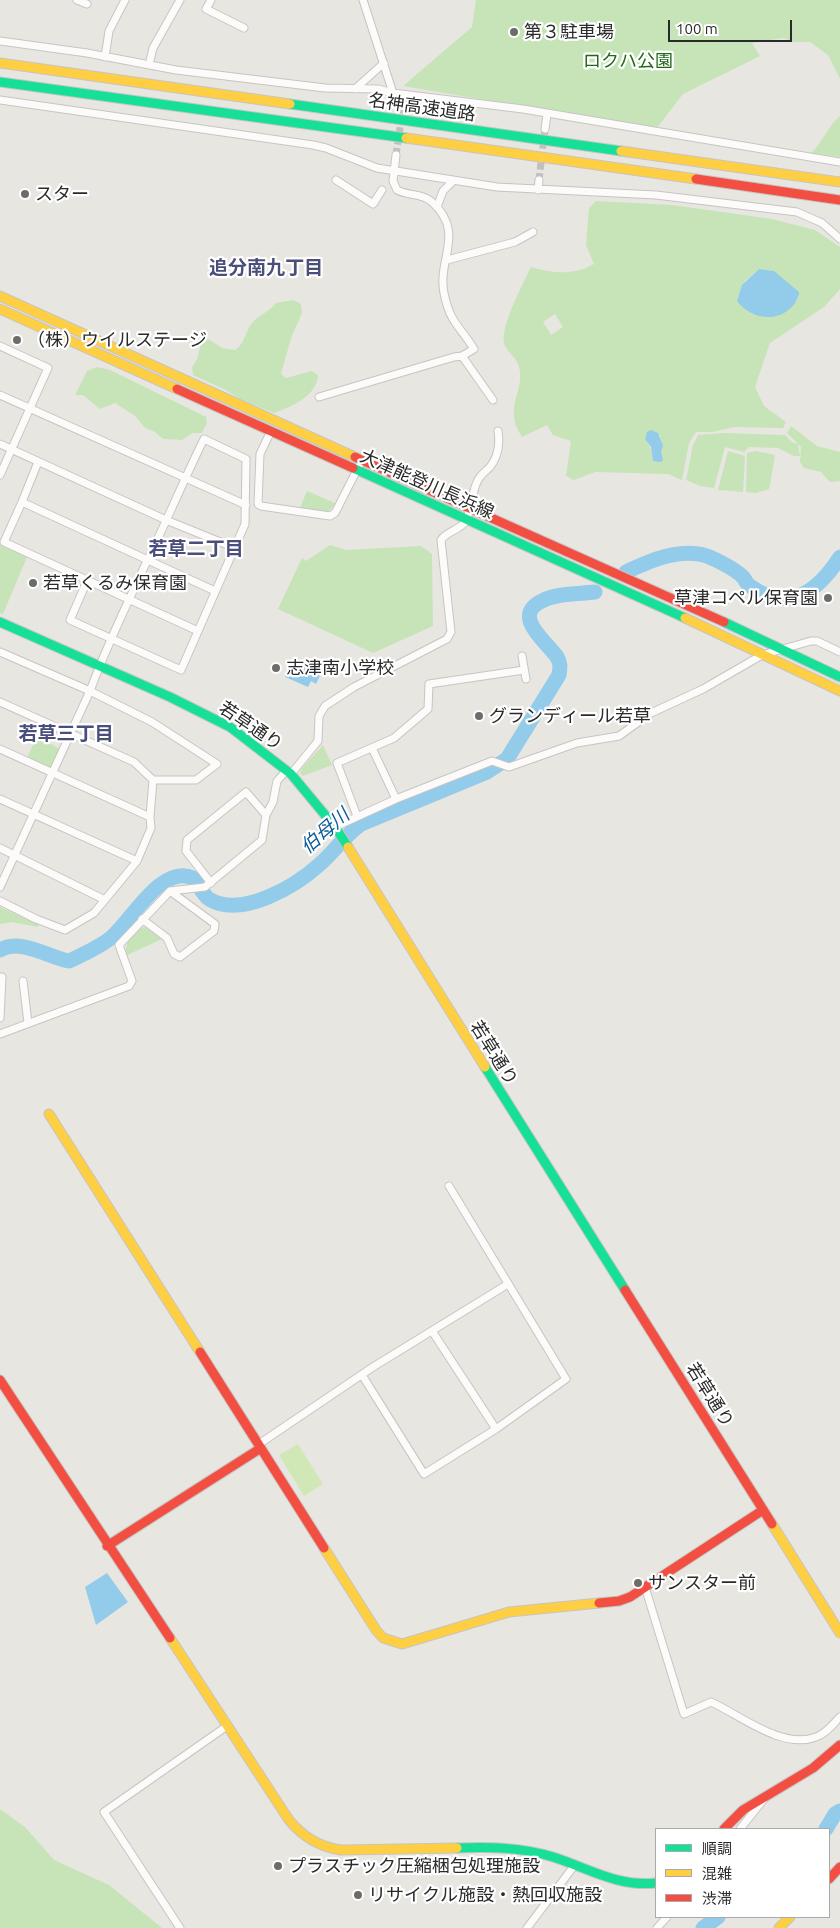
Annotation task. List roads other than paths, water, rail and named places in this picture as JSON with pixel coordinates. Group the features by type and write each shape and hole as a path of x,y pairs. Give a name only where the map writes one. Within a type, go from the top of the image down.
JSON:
{"main road":[{"name":"名神高速道路","path":"0,63 840,182"},
{"name":"名神高速道路","path":"0,82 246,115 840,200"},
{"name":"大津能登川長浜線","path":"0,296 361,461 787,650 840,677"},
{"name":"大津能登川長浜線","path":"0,309 638,596 840,691"},
{"name":"若草通り","path":"0,622 98,667 170,697 230,727 262,749 289,772 338,831 840,1633"},
{"path":"49,1114 376,1630 383,1638 394,1643 410,1643 510,1612 619,1601 630,1597 763,1510"},
{"path":"0,1380 107,1546 227,1726 297,1830 307,1838 328,1849 496,1848 538,1854 621,1883 634,1885 655,1883"},
{"path":"107,1546 260,1446"},
{"path":"725,1828 744,1810 769,1792 813,1768 840,1745"},
{"path":"830,1878 840,1867"},
{"path":"779,1928 789,1918"}],"street":[{"path":"78,0 87,4"},
{"path":"105,57 109,31 125,0"},
{"path":"149,65 153,48 180,0"},
{"path":"211,0 206,9 244,28"},
{"path":"363,0 393,92"},
{"path":"0,41 265,81 355,89 378,89 547,114 840,162"},
{"path":"355,89 384,62"},
{"path":"0,100 313,145 326,148 364,164 452,181 538,190 656,195 797,212 822,223 840,239"},
{"path":"546,129 547,114"},
{"path":"318,397 462,356 474,349 453,322 443,284 450,232 437,207 424,197 397,190 393,181 396,155"},
{"path":"336,180 373,204 382,190"},
{"path":"538,190 539,180"},
{"path":"437,207 443,191 452,181"},
{"path":"447,260 515,242 533,232"},
{"path":"0,346 48,368 0,475"},
{"path":"462,356 493,400"},
{"path":"0,395 184,479 246,505"},
{"path":"271,431 260,454 258,504 261,506 330,516 335,513 361,461"},
{"path":"0,1034 129,986 132,981 119,945 170,891 196,889 208,885 262,840 266,815 273,802 277,781 289,772 318,741 319,716 325,706 354,687 447,639 451,632 441,540 445,534 460,528 467,519 468,507 478,479 491,466 496,457 500,443 498,431"},
{"path":"0,887 90,691 98,667 112,639 128,599 204,439 246,460 245,524 181,670 112,639 70,620 87,582"},
{"path":"0,444 166,520 235,548"},
{"path":"38,462 4,542 198,632"},
{"path":"22,502 215,591"},
{"path":"338,831 358,816 396,798 492,761 509,767 577,743 619,736 651,713 703,689 762,655 787,650 810,641 817,641 840,652"},
{"path":"0,652 90,691 152,722 217,764 196,780 153,780 134,762 0,702"},
{"path":"522,656 526,679"},
{"path":"358,816 336,765 394,738 428,709 429,684 524,670"},
{"path":"372,748 396,798"},
{"path":"0,749 150,817"},
{"path":"0,901 36,919 65,930 94,913 137,861 151,828 153,780"},
{"path":"208,885 186,851 187,840 246,792 266,815"},
{"path":"0,799 137,861"},
{"path":"0,848 105,900"},
{"path":"142,919 167,938 174,954 180,957 214,931 215,924 170,891"},
{"path":"0,977 2,977 0,1018"},
{"path":"23,981 28,1023"},
{"path":"362,1375 424,1474 496,1429 566,1379 449,1186"},
{"path":"260,1446 362,1375 508,1284"},
{"path":"432,1331 496,1429"},
{"path":"644,1587 684,1714 711,1702 776,1736 808,1739 824,1734 840,1717"},
{"path":"180,1928 104,1812 227,1726"},
{"path":"741,1828 769,1792"},
{"path":"527,1928 574,1866"},
{"path":"657,1928 665,1918"}],"water":[{"path":"759,269 774,271 799,292 795,303 789,310 774,317 758,316 737,301 742,285"},
{"path":"651,430 658,433 663,446 661,452 663,460 661,462 653,461 651,447 645,439 647,432"},
{"path":"294,657 323,669 316,684 311,681 308,687 285,677"},
{"path":"107,1573 128,1602 96,1625 85,1587"}],"waterway":[{"name":"伯母川","path":"626,572 665,556 686,553 697,554 721,562 740,574 749,585 764,594 777,598 790,598 801,595 822,580 840,557"},
{"name":"伯母川","path":"0,950 8,947 26,947 69,961 103,944 121,928 159,885 181,876 193,878 209,899 222,904 252,903 283,890 310,873 361,824 487,772 507,759 559,675 560,666 558,659 530,622 530,614 533,607 554,596 595,592"},
{"path":"827,1828 835,1814 840,1811"},
{"path":"703,1928 717,1918"}],"tunnel":[{"path":"396,155 405,95"},
{"path":"539,180 545,129"}],"place":[{"name":"第３駐車場","path":"514,32"},
{"name":"スター","path":"25,194"},
{"name":"（株）ウイルステージ","path":"17,340"},
{"name":"若草くるみ保育園","path":"33,583"},
{"name":"草津コペル保育園","path":"828,598"},
{"name":"志津南小学校","path":"276,668"},
{"name":"グランディール若草","path":"479,716"},
{"name":"サンスター前","path":"638,1583"},
{"name":"プラスチック圧縮梱包処理施設","path":"278,1866"},
{"name":"リサイクル施設・熱回収施設","path":"358,1895"}],"district":[{"name":"追分南九丁目","path":"266,268"},
{"name":"若草二丁目","path":"196,549"},
{"name":"若草三丁目","path":"66,734"}],"park label":[{"name":"ロクハ公園","path":"628,61"}]}
